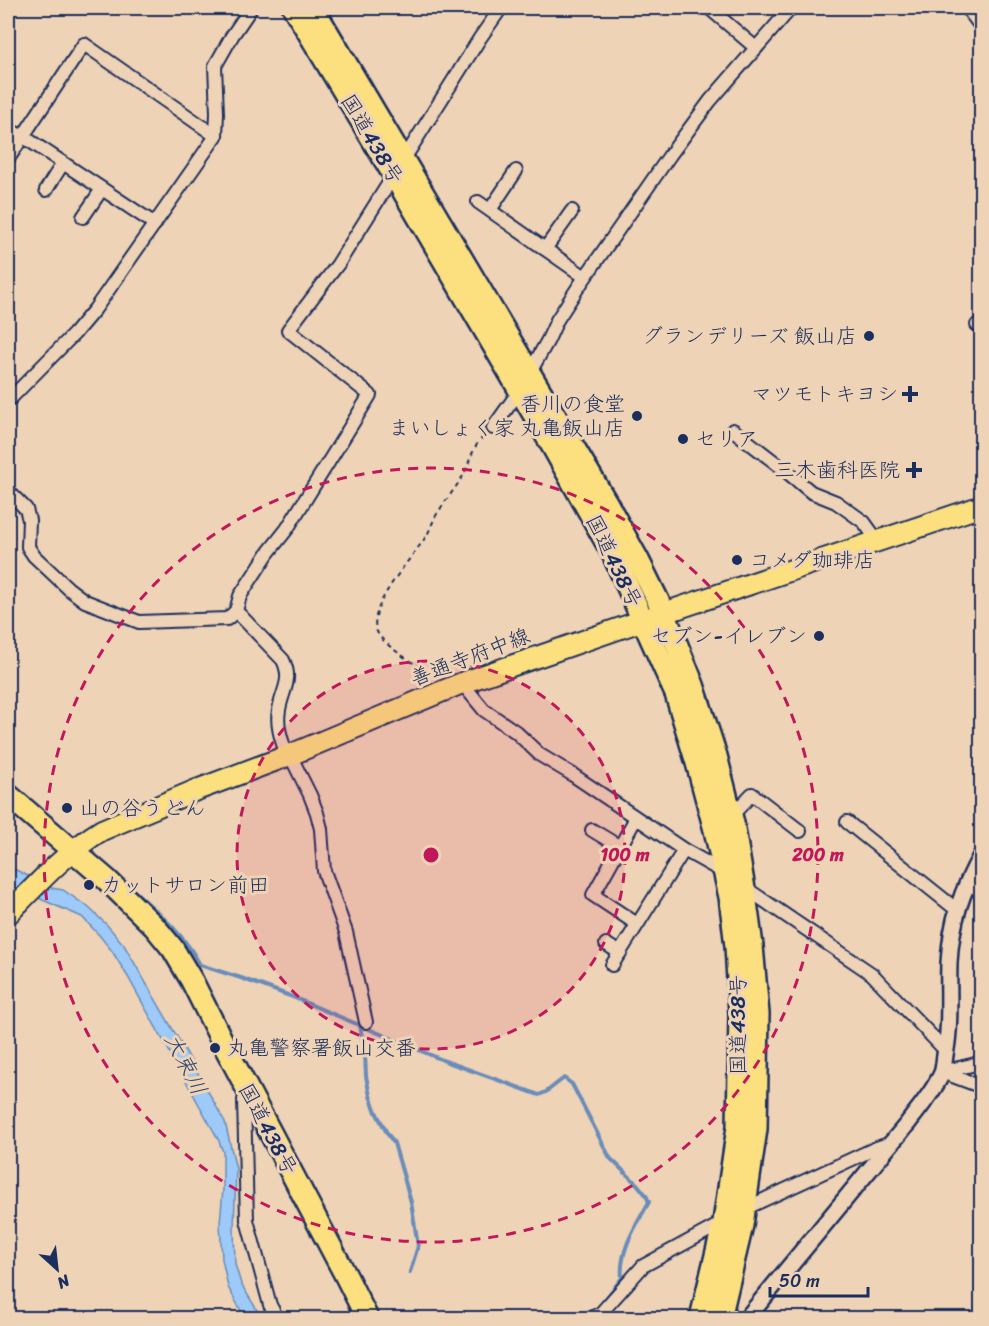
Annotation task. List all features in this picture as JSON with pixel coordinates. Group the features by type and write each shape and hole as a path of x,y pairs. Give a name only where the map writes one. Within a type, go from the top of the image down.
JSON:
{"highway":[{"name":"国道438号","path":"294,8 399,168"},
{"name":"国道438号","path":"314,8 399,168 524,382 613,554 676,694 698,763 730,897 736,946 740,1014 738,1127 707,1318"},
{"name":"国道438号","path":"524,382 606,502 664,613 693,684 716,756 731,816 744,886 758,1014 756,1129 742,1225 707,1318"},
{"name":"国道438号","path":"8,795 107,880 155,927 173,949 192,981 367,1318"}],"main road":[{"name":"善通寺府中線","path":"8,914 88,838 194,791 289,756 458,685 981,506"}],"street":[{"path":"8,401 74,334 95,309 216,136 215,66 251,8"},
{"path":"8,491 26,509 29,520 28,547 34,556 69,590 85,601 139,622 227,619 236,611 240,596 268,552 287,529 370,395 288,330 338,264 501,8"},
{"path":"709,8 756,48"},
{"path":"493,428 524,382 557,320 664,164 703,110 791,8"},
{"path":"968,8 981,28"},
{"path":"8,159 84,44 216,136"},
{"path":"8,129 155,224"},
{"path":"46,190 63,163"},
{"path":"490,210 516,171"},
{"path":"83,217 102,189"},
{"path":"478,202 585,277"},
{"path":"545,249 572,211"},
{"path":"733,430 811,492 836,502 864,522 877,540"},
{"path":"236,611 283,660 288,670 279,710 278,723 281,738 317,813 321,829 324,871 346,932 366,1022"},
{"path":"458,685 484,710 516,732 540,755 684,850 725,873 872,974 946,1051"},
{"path":"731,816 752,794 800,831"},
{"path":"636,818 593,895 637,924"},
{"path":"847,822 957,910"},
{"path":"592,830 620,847"},
{"path":"612,965 684,850"},
{"path":"747,1318 908,1123 929,1095 942,1072 949,1031 949,962 953,924 969,877 981,854"},
{"path":"969,877 981,895"},
{"path":"606,944 620,953"},
{"path":"942,1072 976,1064 981,1059"},
{"path":"942,1072 981,1086"},
{"path":"249,1091 244,1100 247,1221 270,1305 277,1318"},
{"path":"744,1209 891,1143"},
{"path":"589,1318 600,1314 644,1266 724,1222"}],"path":[{"path":"458,685 388,644 379,637 375,624 378,609 389,588 428,534 435,517 462,477 480,440 493,428"}],"water":[{"name":"大束川","path":"8,866 52,888 63,890 88,907 107,925 124,945 190,1059 225,1122 236,1169 235,1264 241,1284 262,1318 245,1318 228,1287 222,1259 220,1223 223,1152 218,1139 128,977 112,951 82,917 8,885"}],"waterway":[{"path":"118,876 174,928 200,965 290,996 445,1061 539,1095 564,1078 572,1084 610,1158 638,1185 649,1202 626,1248 622,1278 603,1302"},
{"path":"360,1026 370,1096 376,1112 394,1143 411,1202 418,1246 410,1272"}],"place":[{"name":"グランデリーズ 飯山店","path":"869,336"},
{"name":"マツモトキヨシ","path":"910,394"},
{"name":"香川の食堂 まいしょく家 丸亀飯山店","path":"637,416"},
{"name":"セリア","path":"683,439"},
{"name":"三木歯科医院","path":"914,470"},
{"name":"コメダ珈琲店","path":"737,560"},
{"name":"セブン-イレブン","path":"819,636"},
{"name":"山の谷うどん","path":"67,808"},
{"name":"カットサロン前田","path":"89,885"},
{"name":"丸亀警察署飯山交番","path":"215,1048"}]}
